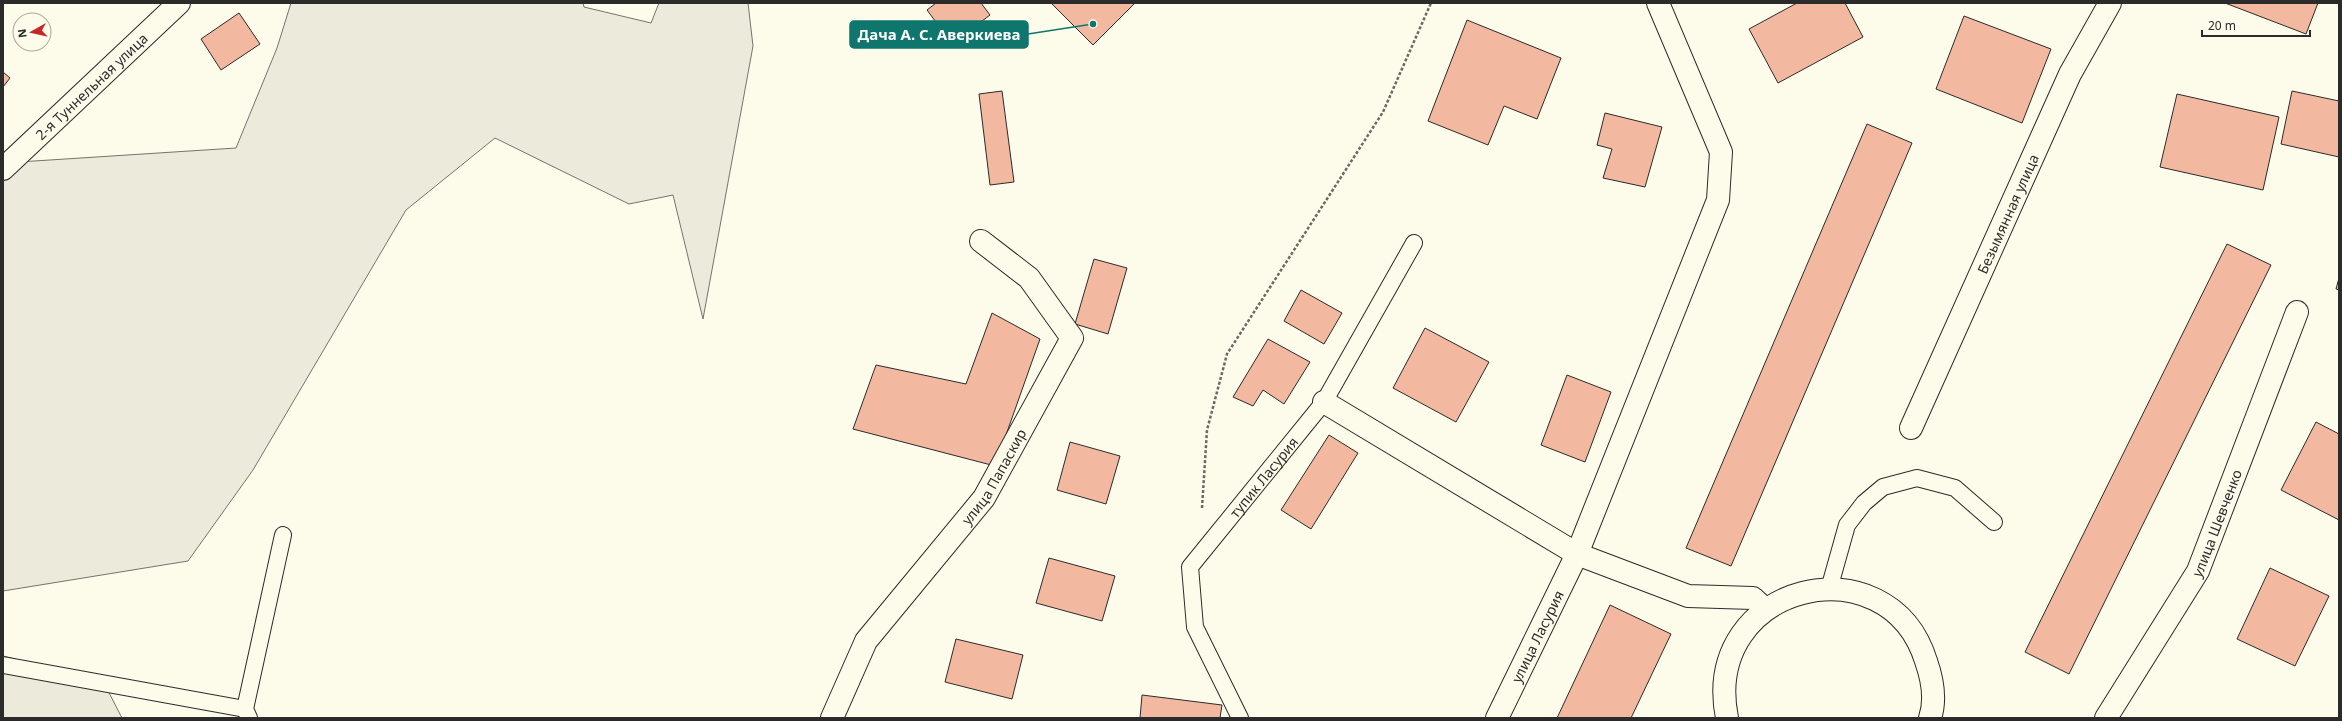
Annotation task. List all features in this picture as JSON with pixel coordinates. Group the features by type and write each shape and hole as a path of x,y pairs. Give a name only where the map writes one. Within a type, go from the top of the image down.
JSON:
{"street":[{"name":"2-я Туннельная улица","path":"3,169 179,3"},
{"name":"улица Ласурия","path":"1497,718 1577,554 1718,200 1721,152 1658,3"},
{"name":"Безымянная улица","path":"1911,428 2070,74 2110,3"},
{"name":"улица Папаскир","path":"832,718 866,641 984,498 1072,338 1029,278 981,241"},
{"name":"улица Шевченко","path":"2106,718 2198,571 2297,312"},
{"path":"1324,402 1577,554 1688,596 1753,598 1765,609"},
{"path":"1726,718 1722,697 1727,664 1742,633 1765,609 1798,593 1829,589 1869,596 1899,616 1921,645 1932,680 1932,717"}],"lane":[{"name":"тупик Ласурия","path":"1240,718 1195,627 1190,567 1324,402 1414,243"},
{"path":"1829,589 1847,524 1864,503 1883,487 1917,478 1955,488 1994,522"},
{"path":"3,665 247,714 283,535"}],"path":[{"path":"1201,516 1207,430 1227,354 1383,112 1431,3"}],"shaded area":[{"path":"291,3 583,3 584,7 651,23 659,3 748,3 753,46 703,319 673,195 629,204 495,138 406,210 253,470 188,561 3,591 3,163 236,148 277,48"},
{"path":"3,656 103,681 122,718 3,718"}],"building":[{"path":"936,3 981,3 990,15 952,44 927,10"},
{"path":"1051,3 1135,3 1093,45"},
{"path":"1797,3 1845,3 1863,37 1778,83 1749,29"},
{"path":"2225,3 2318,3 2306,34"},
{"path":"239,13 260,44 221,70 201,39"},
{"path":"1964,16 2051,49 2022,123 1936,89"},
{"path":"1467,20 1561,58 1537,119 1504,106 1488,145 1428,121"},
{"path":"3,72 10,78 3,87"},
{"path":"1002,91 1014,182 990,185 979,94"},
{"path":"2292,91 2339,101 2339,157 2281,144"},
{"path":"2177,94 2279,117 2263,190 2160,167"},
{"path":"1605,113 1662,127 1645,187 1603,178 1612,149 1597,145"},
{"path":"1867,124 1912,143 1731,566 1686,548"},
{"path":"2227,244 2271,265 2069,674 2025,652"},
{"path":"1094,259 1127,268 1108,334 1075,324"},
{"path":"2339,278 2339,290 2336,289"},
{"path":"1301,290 1342,313 1324,344 1284,321"},
{"path":"992,313 1040,339 995,466 853,429 876,365 966,384"},
{"path":"1425,328 1489,362 1456,422 1393,388"},
{"path":"1268,339 1310,362 1284,404 1263,390 1253,406 1233,397"},
{"path":"1567,375 1611,392 1585,462 1541,445"},
{"path":"2316,422 2339,434 2339,520 2281,490"},
{"path":"1329,435 1358,453 1311,529 1281,510"},
{"path":"1070,442 1120,456 1106,504 1057,490"},
{"path":"1049,558 1115,576 1102,621 1036,603"},
{"path":"2270,568 2329,596 2295,666 2237,639"},
{"path":"1610,605 1671,634 1631,718 1557,718"},
{"path":"956,639 1023,655 1012,699 945,682"},
{"path":"1142,695 1222,705 1220,718 1140,718"}],"place":[{"name":"Дача А. С. Аверкиева","path":"1093,24"}]}
